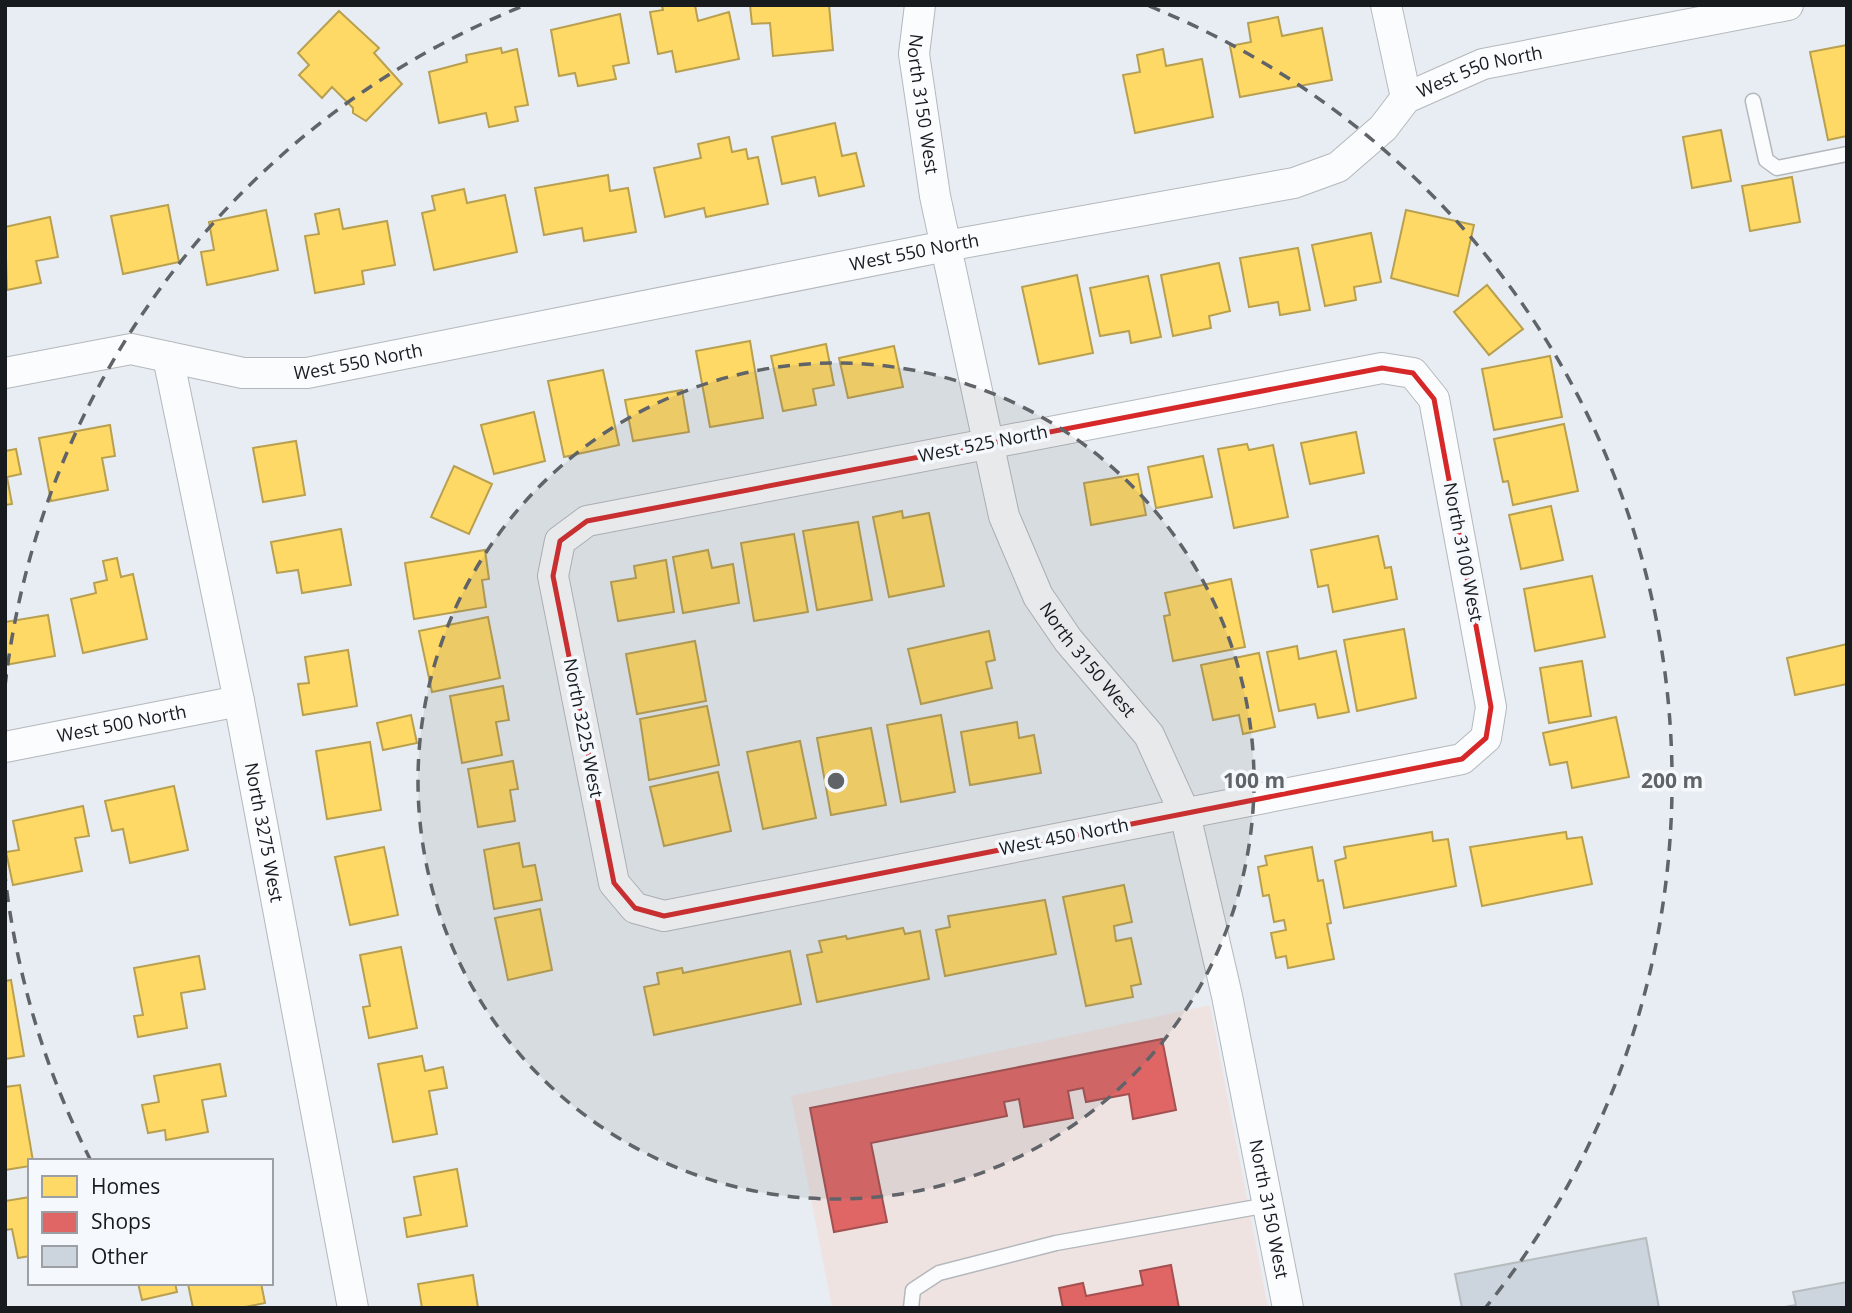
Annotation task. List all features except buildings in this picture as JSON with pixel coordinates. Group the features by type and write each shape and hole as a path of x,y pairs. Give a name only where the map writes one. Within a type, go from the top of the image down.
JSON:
{"street":[{"name":"North 3150 West","path":"920,5 914,54 935,196 1004,516 1038,596 1068,640 1149,734 1185,814 1227,996 1288,1308"},
{"path":"1386,5 1405,98"},
{"name":"West 550 North","path":"5,373 131,349 243,373 307,373 946,246 1294,183 1338,167 1383,128 1405,98 1483,64 1747,10 1788,5"},
{"name":"North 3275 West","path":"168,356 239,701 353,1308"},
{"name":"West 525 North","path":"560,541 587,520 1382,368 1413,373"},
{"name":"North 3100 West","path":"1413,373 1434,399 1491,707 1486,738"},
{"name":"North 3225 West","path":"560,541 552,576 614,883 635,908"},
{"name":"West 500 North","path":"5,747 239,701"},
{"name":"West 450 North","path":"635,908 664,916 1462,759 1486,738"}],"lane":[{"path":"1754,101 1766,159 1772,166 1785,167 1847,154"},
{"path":"911,1308 913,1290 939,1273 1056,1243 1268,1205"}],"highlighted area":[{"path":"1382,368 1413,373 1434,399 1491,707 1486,738 1462,759 664,916 635,908 614,883 553,576 560,541 587,521"}],"shaded area":[{"path":"1210,1005 1268,1308 832,1308 791,1096"}]}
